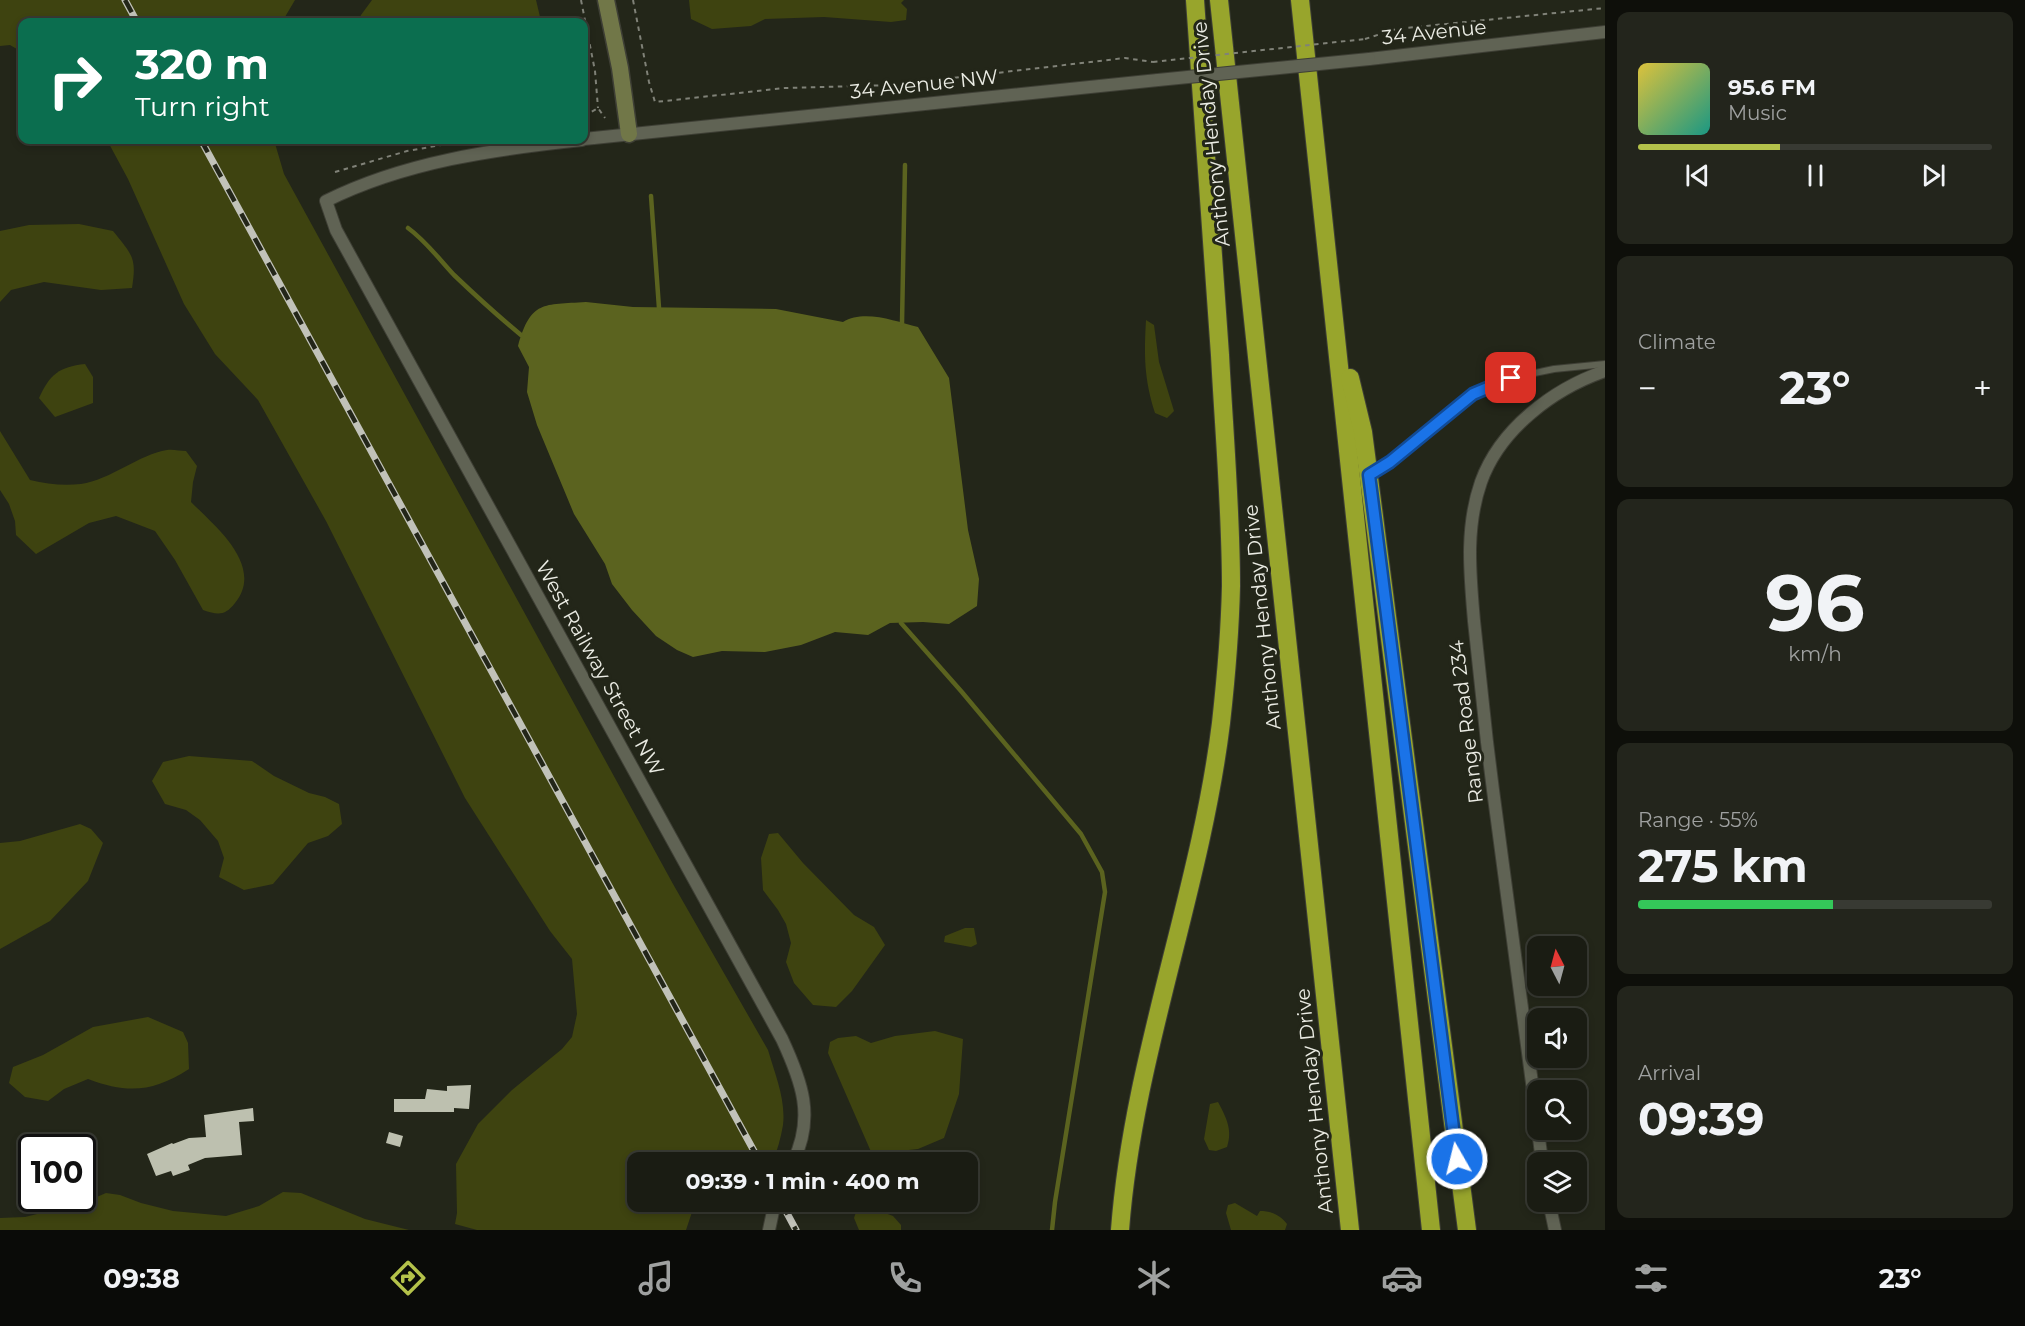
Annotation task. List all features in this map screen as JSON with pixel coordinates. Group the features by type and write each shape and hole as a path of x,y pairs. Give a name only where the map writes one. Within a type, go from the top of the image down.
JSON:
{"highway":[{"path":"1119,1230 1128,1152 1139,1094 1200,844 1221,724 1227,642 1230,586 1225,444 1195,0"},
{"name":"Anthony Henday Drive","path":"1219,0 1350,1230"},
{"path":"1300,0 1431,1230"},
{"path":"1333,306 1363,432 1467,1230"}],"street":[{"path":"606,0 619,60 629,134"},
{"name":"34 Avenue","path":"1268,68 1605,32"},
{"name":"34 Avenue NW","path":"588,138 1268,68"},
{"name":"34 Avenue NW","path":"326,201 354,187 394,173 438,162 551,144"},
{"name":"West Railway Street NW","path":"326,201 341,240 782,1040 800,1082 803,1095 803,1128 798,1152"},
{"name":"Range Road 234","path":"1531,1080 1477,658 1468,560 1470,528 1481,483 1497,448 1534,411 1567,387 1605,371"},
{"path":"769,1230 773,1212"},
{"path":"1551,1212 1554,1230"}],"lane":[{"path":"1369,475 1390,462 1473,394 1511,378 1554,369 1605,364"}],"path":[{"path":"581,0 585,18"},
{"path":"633,0 655,102 785,88 893,85 1125,58 1153,62 1365,39 1396,28 1605,8"},
{"path":"588,36 595,71 598,108 605,118"},
{"path":"588,114 598,108"},
{"path":"335,172 407,151 447,144"}],"shaded area":[{"path":"0,0 295,0 284,18 18,18 18,50 10,45 0,46"},
{"path":"372,0 536,0 540,18 360,18"},
{"path":"689,0 904,0 901,3 907,9 906,20 891,22 824,17 765,19 751,26 712,29 691,19"},
{"path":"109,144 275,144 284,174 673,884 768,1050 779,1087 784,1116 776,1152 627,1152 627,1212 692,1212 686,1230 477,1230 455,1224 457,1213 456,1164 478,1124 512,1090 562,1049 572,1037 577,1014 572,959 550,931 465,798 326,521 258,400 215,354 184,304 128,179"},
{"path":"79,224 113,231 132,257 134,269 132,288 101,290 44,282 11,290 0,302 0,231 29,225"},
{"path":"586,302 633,307 776,309 843,322 860,316 870,316 918,327 949,378 968,530 979,579 977,606 949,624 890,623 868,635 835,632 801,645 765,652 722,651 693,657 677,650 656,636 612,584 605,564 574,514 537,425 527,392 529,367 518,346 528,320 541,308 549,305"},
{"path":"1146,320 1154,325 1159,362 1174,411 1167,418 1155,413 1149,389 1145,356"},
{"path":"85,364 93,377 93,403 55,417 39,398 43,390 56,373 68,367"},
{"path":"0,431 30,480 43,483 74,485 92,482 157,452 186,451 197,466 191,502 223,535 241,561 244,575 243,589 235,603 221,613 203,610 175,560 155,531 116,516 89,523 36,554 16,535 15,521 9,504 0,490"},
{"path":"189,756 252,761 274,776 339,804 342,824 328,836 308,843 273,884 244,890 219,877 224,858 218,841 200,820 186,810 165,804 152,781 163,762"},
{"path":"80,824 91,829 103,843 88,881 50,921 0,949 0,843 20,841"},
{"path":"778,833 803,863 854,915 874,927 885,945 852,991 836,1007 813,1005 794,983 786,962 791,943 786,924 763,890 761,858 769,834"},
{"path":"965,928 974,928 977,944 971,947 944,942 945,936"},
{"path":"148,1017 183,1032 188,1043 189,1069 164,1082 140,1088 116,1087 88,1079 64,1089 48,1101 25,1097 9,1083 13,1067 43,1055 93,1027"},
{"path":"935,1031 963,1039 959,1094 944,1138 918,1149 871,1152 828,1053 830,1042 838,1038 856,1036 871,1043 895,1036"},
{"path":"1218,1102 1226,1118 1229,1141 1227,1147 1216,1151 1209,1150 1204,1139 1210,1104"},
{"path":"283,1192 301,1193 365,1219 409,1230 0,1230 0,1218 25,1217 45,1212 96,1212 96,1197 106,1193 173,1211 226,1216 259,1206"},
{"path":"1235,1203 1257,1216 1260,1211 1275,1214 1287,1224 1285,1230 1231,1230 1226,1213 1228,1205"},
{"path":"856,1212 883,1212 893,1216 901,1225 901,1230 859,1230 854,1218"}],"building":[{"path":"471,1085 469,1109 454,1108 454,1112 394,1112 394,1099 425,1099 427,1089 447,1091 447,1086"},
{"path":"253,1108 254,1121 239,1122 242,1155 205,1158 188,1165 190,1170 173,1176 171,1171 156,1176 147,1154 189,1138 206,1137 204,1115"},
{"path":"389,1132 403,1136 400,1147 386,1143"}],"waterway":[{"path":"902,323 905,165"},
{"path":"651,196 659,308"},
{"path":"408,228 427,244 462,283 521,335"},
{"path":"901,623 1081,834 1102,872 1105,892 1052,1230"}],"railway":[{"path":"125,0 135,18"},
{"path":"203,144 755,1152"},
{"path":"786,1212 796,1230"}],"route":[{"path":"1457,1159 1369,475 1390,462 1473,394 1511,378"}]}
